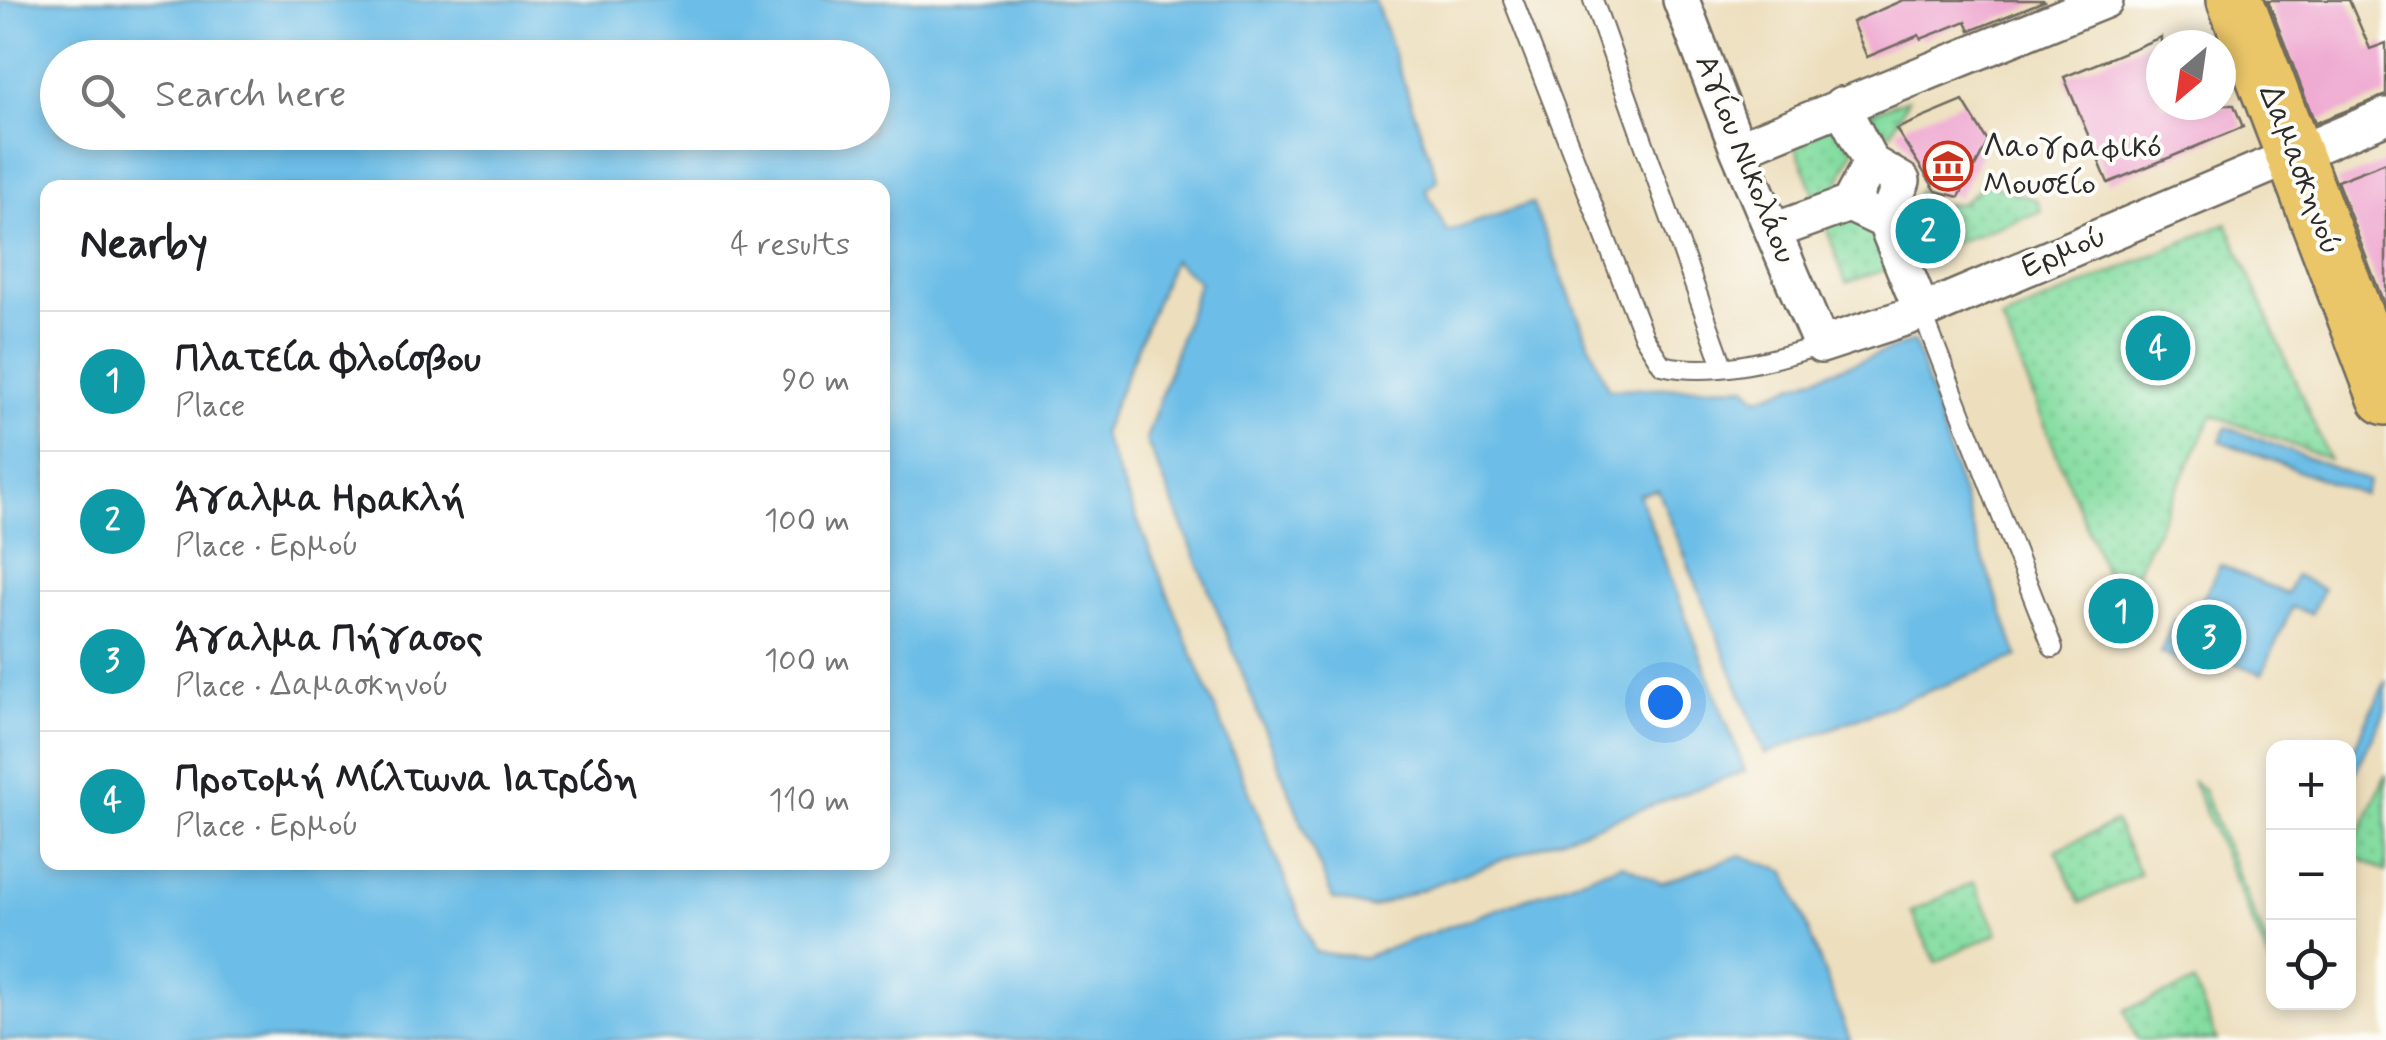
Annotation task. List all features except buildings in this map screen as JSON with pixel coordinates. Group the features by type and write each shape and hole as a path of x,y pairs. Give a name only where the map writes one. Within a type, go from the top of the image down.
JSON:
{"main road":[{"name":"Δαμασκηνού","path":"2235,0 2386,396"}],"street":[{"name":"Αγίου Νικολάου","path":"1681,0 1738,149 1815,331"},
{"path":"1738,149 2105,0"},
{"path":"1841,105 1871,163 1902,181 1885,221"},
{"name":"Ερμού","path":"1815,331 1922,312 2386,116"},
{"path":"1774,231 1849,204 1871,163"},
{"path":"1849,204 1885,221 1922,312"}],"lane":[{"path":"1513,0 1652,353 1662,365 1678,369 1723,366 1786,356 1815,331"},
{"path":"1593,0 1723,366"},
{"path":"1922,312 2053,648"}],"green space":[{"path":"1908,99 1891,133 1858,117"},
{"path":"1839,122 1853,150 1834,194 1817,201 1793,140"},
{"path":"1986,182 2037,200 2041,211 1911,259 1900,225 1920,189 1939,205 1962,203"},
{"path":"1841,213 1881,233 1894,267 1846,283 1824,221"},
{"path":"2227,223 2329,459 2213,415 2119,607 2002,320"},
{"path":"2386,774 2386,872 2356,857 2356,841"},
{"path":"2192,780 2203,790 2266,942 2266,954"},
{"path":"2115,822 2140,874 2080,903 2056,850"},
{"path":"1974,882 1998,933 1936,962 1911,912"},
{"path":"2194,983 2217,1040 2137,1040 2125,1010"}],"water":[{"path":"0,0 1375,0 1438,180 1426,189 1447,232 1532,203 1608,389 1746,386 1758,398 1914,341 2018,657 1765,754 1658,490 1639,494 1745,771 1371,908 1333,899 1146,440 1199,282 1173,260 1102,434 1315,952 1362,958 1622,864 1661,883 1741,855 1786,872 1850,1040 0,1040"},
{"path":"2226,427 2369,481 2364,495 2220,441"},
{"path":"2220,565 2286,594 2295,575 2323,589 2311,614 2292,607 2262,674 2200,649 2191,666 2160,653 2174,620 2189,626"},
{"path":"2386,680 2386,710 2356,771 2356,744"}],"place":[{"name":"Λαογραφικό Μουσείο","path":"1948,166"},
{"name":"Άγαλμα Ηρακλή","path":"1928,231"},
{"name":"Προτομή Μίλτωνα Ιατρίδη","path":"2158,348"},
{"name":"Πλατεία Φλοίσβου","path":"2121,611"},
{"name":"Άγαλμα Πήγασος","path":"2209,637"}]}
